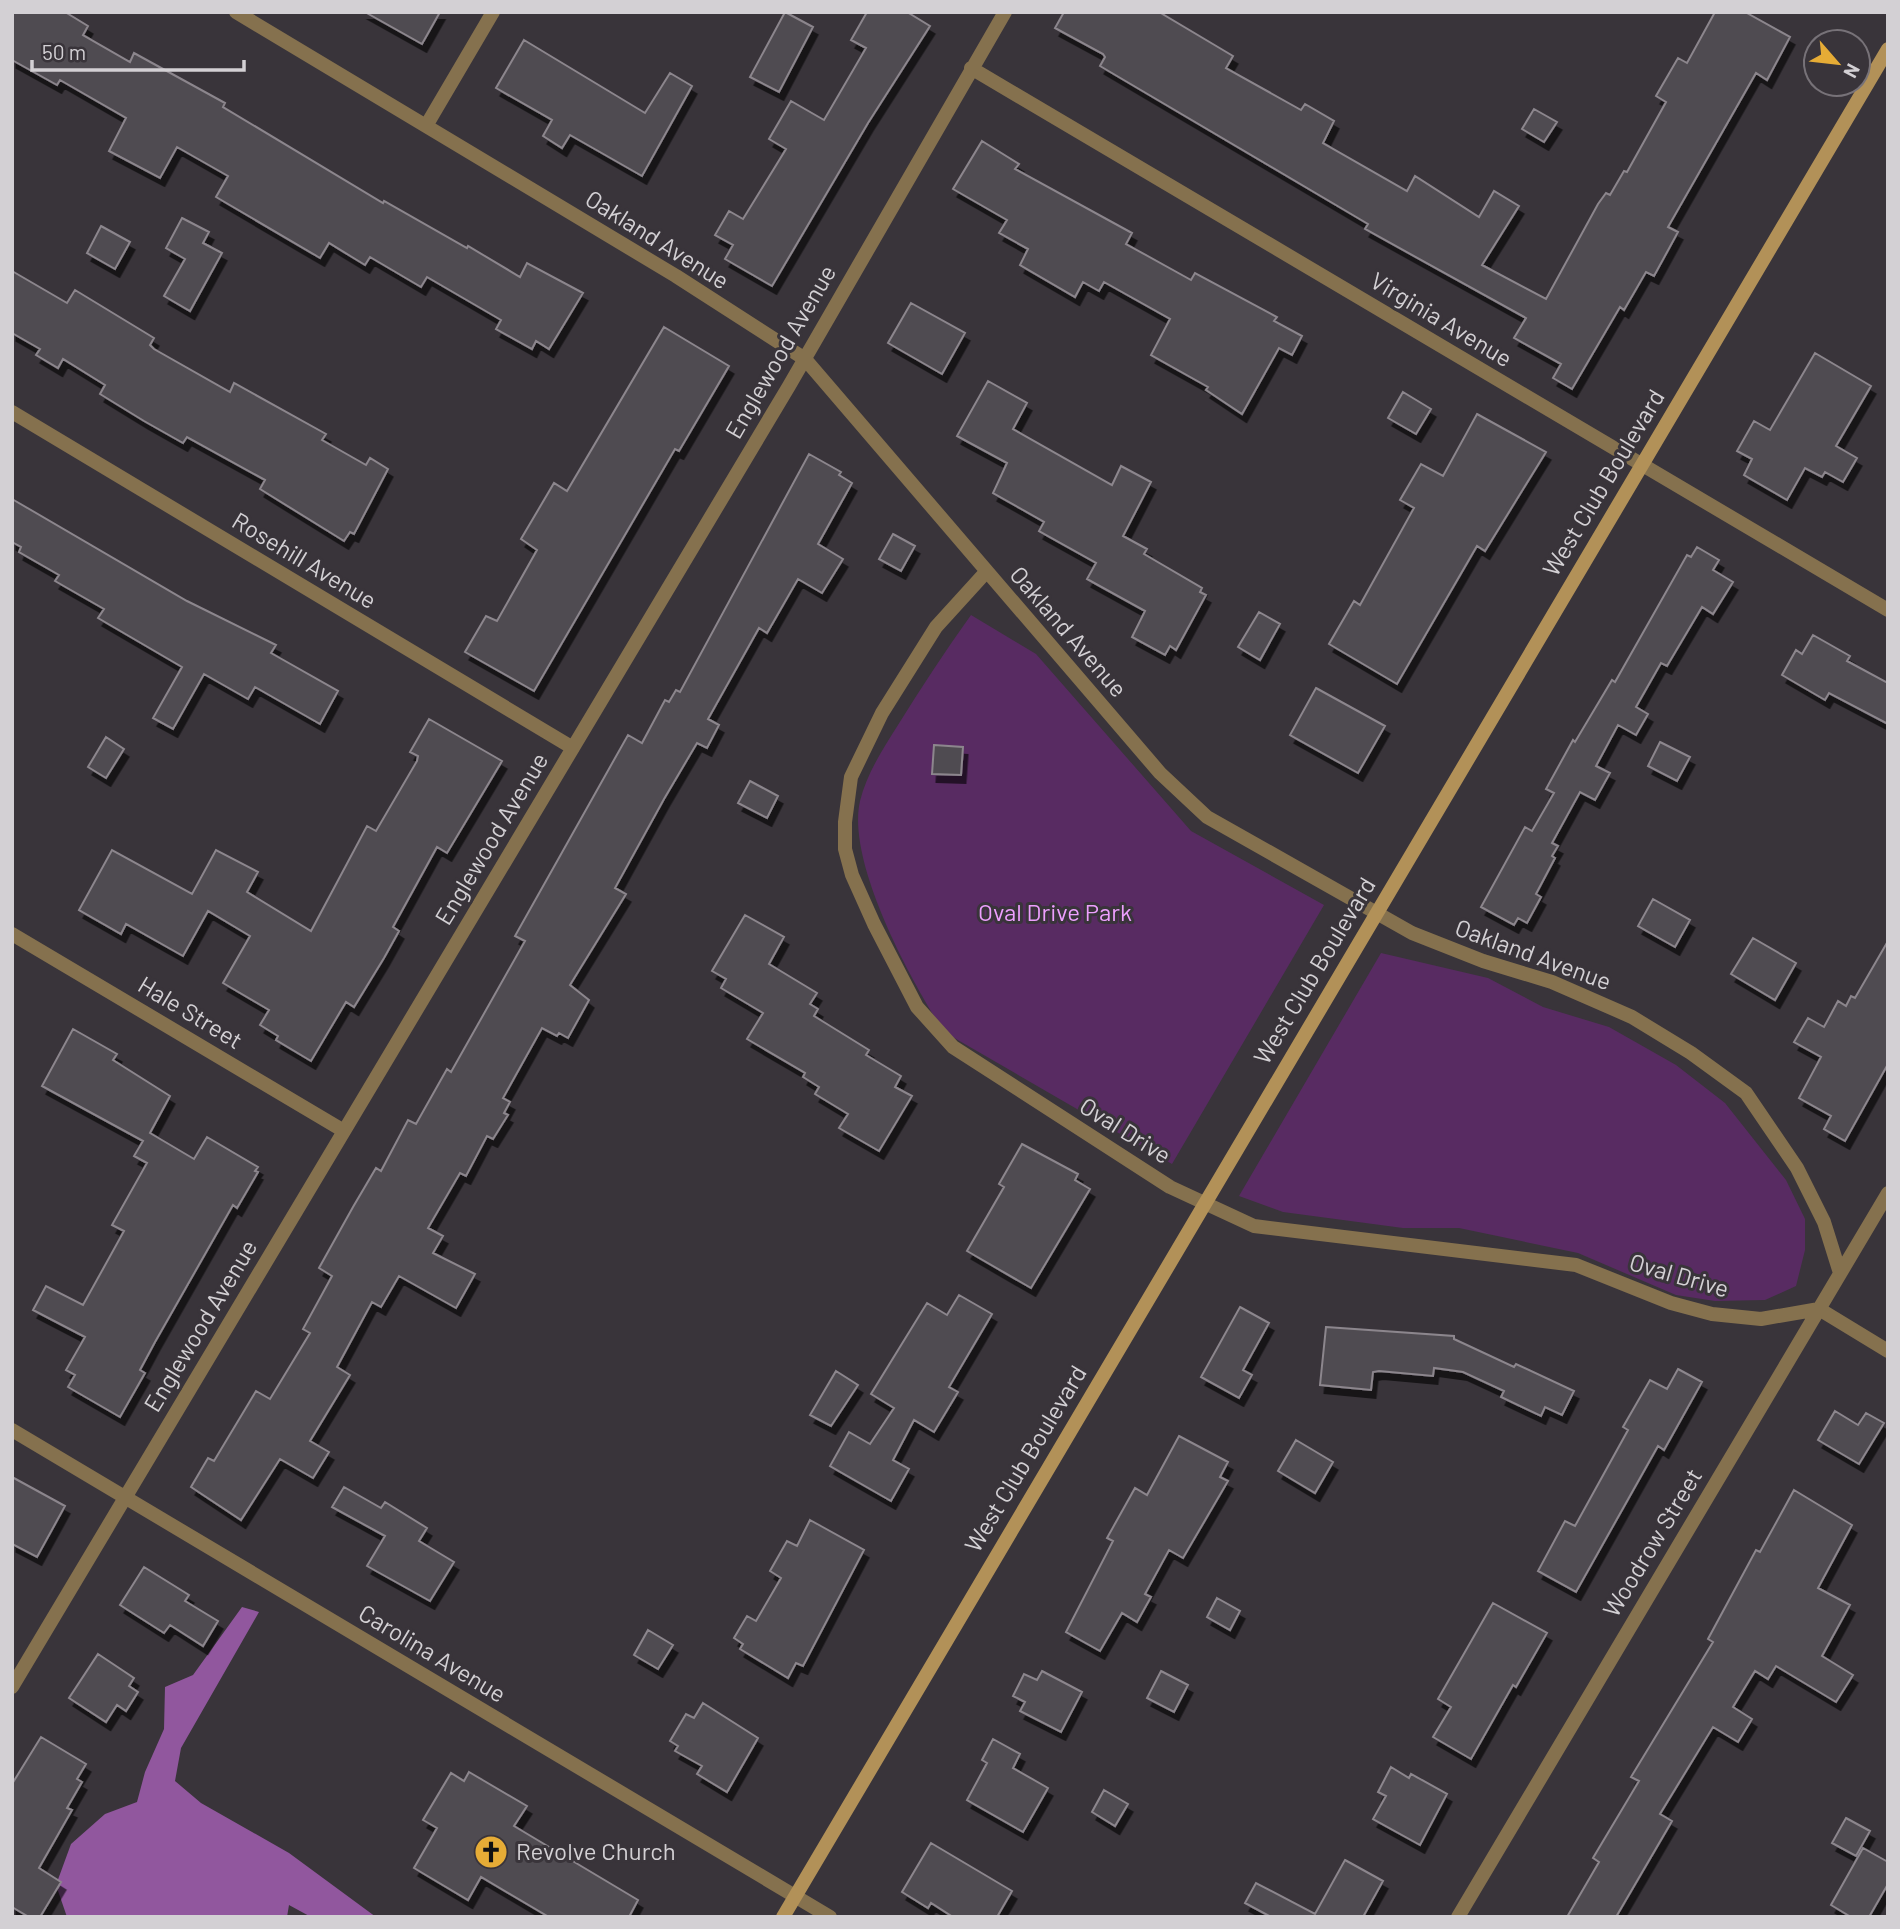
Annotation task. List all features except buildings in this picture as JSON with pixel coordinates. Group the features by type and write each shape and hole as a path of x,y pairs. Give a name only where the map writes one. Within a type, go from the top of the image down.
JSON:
{"street":[{"name":"Oakland Avenue","path":"236,12 676,276 805,359 1160,773 1207,817 1423,939 1552,982 1632,1017 1691,1053 1746,1093 1797,1168 1824,1222 1840,1273"},
{"path":"426,126 494,12"},
{"name":"Englewood Avenue","path":"12,1687 805,359 1005,12"},
{"name":"West Club Boulevard","path":"783,1917 1888,49"},
{"name":"Virginia Avenue","path":"971,68 1888,610"},
{"name":"Rosehill Avenue","path":"12,412 573,748"},
{"name":"Oval Drive","path":"986,572 936,627 882,713 851,777 845,822 845,849 852,875 917,1007 953,1047 1159,1180 1254,1226 1576,1265 1671,1303 1712,1314 1761,1319 1819,1309"},
{"name":"Hale Street","path":"12,934 344,1131"},
{"name":"Woodrow Street","path":"1458,1917 1888,1193"},
{"path":"1819,1309 1888,1351"},
{"name":"Carolina Avenue","path":"12,1430 830,1917"}],"green space":[{"name":"Oval Drive Park","path":"971,615 1036,654 1191,831 1324,905 1172,1164 944,1032 915,983 884,920 863,856 858,826 860,801 871,771 887,743"},
{"path":"1381,953 1488,978 1543,1007 1609,1027 1676,1065 1725,1103 1786,1180 1805,1219 1805,1250 1796,1286 1765,1300 1715,1301 1676,1295 1578,1253 1459,1228 1403,1228 1283,1212 1239,1196"}],"shaded area":[{"path":"242,1607 259,1612 181,1748 175,1781 201,1803 289,1853 376,1917 311,1917 289,1905 287,1917 67,1917 56,1885 71,1844 105,1814 137,1802 145,1772 164,1729 165,1687 193,1675"}],"place":[{"name":"Revolve Church","path":"491,1852"}]}
